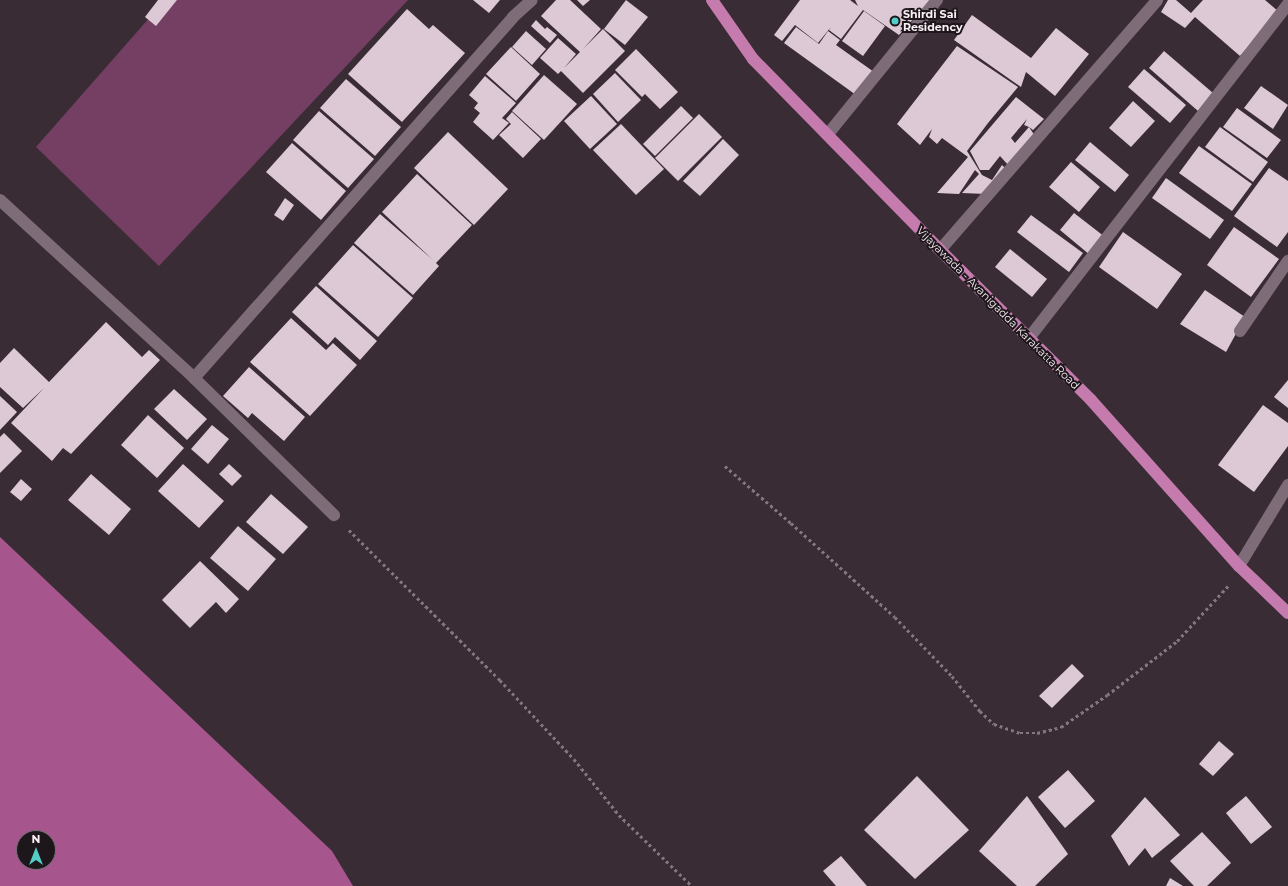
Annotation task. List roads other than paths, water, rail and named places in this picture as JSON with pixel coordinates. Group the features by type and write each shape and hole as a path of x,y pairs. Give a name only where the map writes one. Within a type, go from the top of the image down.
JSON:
{"main road":[{"name":"Vijayawada - Avanigadda Karakatta Road","path":"712,0 753,59 940,250 1091,400 1241,568 1288,613"}],"street":[{"path":"194,378 508,23 532,0"},
{"path":"828,134 937,0"},
{"path":"940,250 1157,0"},
{"path":"1029,338 1288,4"},
{"path":"0,200 194,378 334,515"},
{"path":"1240,331 1288,261"},
{"path":"1241,568 1288,485"}],"place":[{"name":"Shirdi Sai Residency","path":"895,21"}]}
